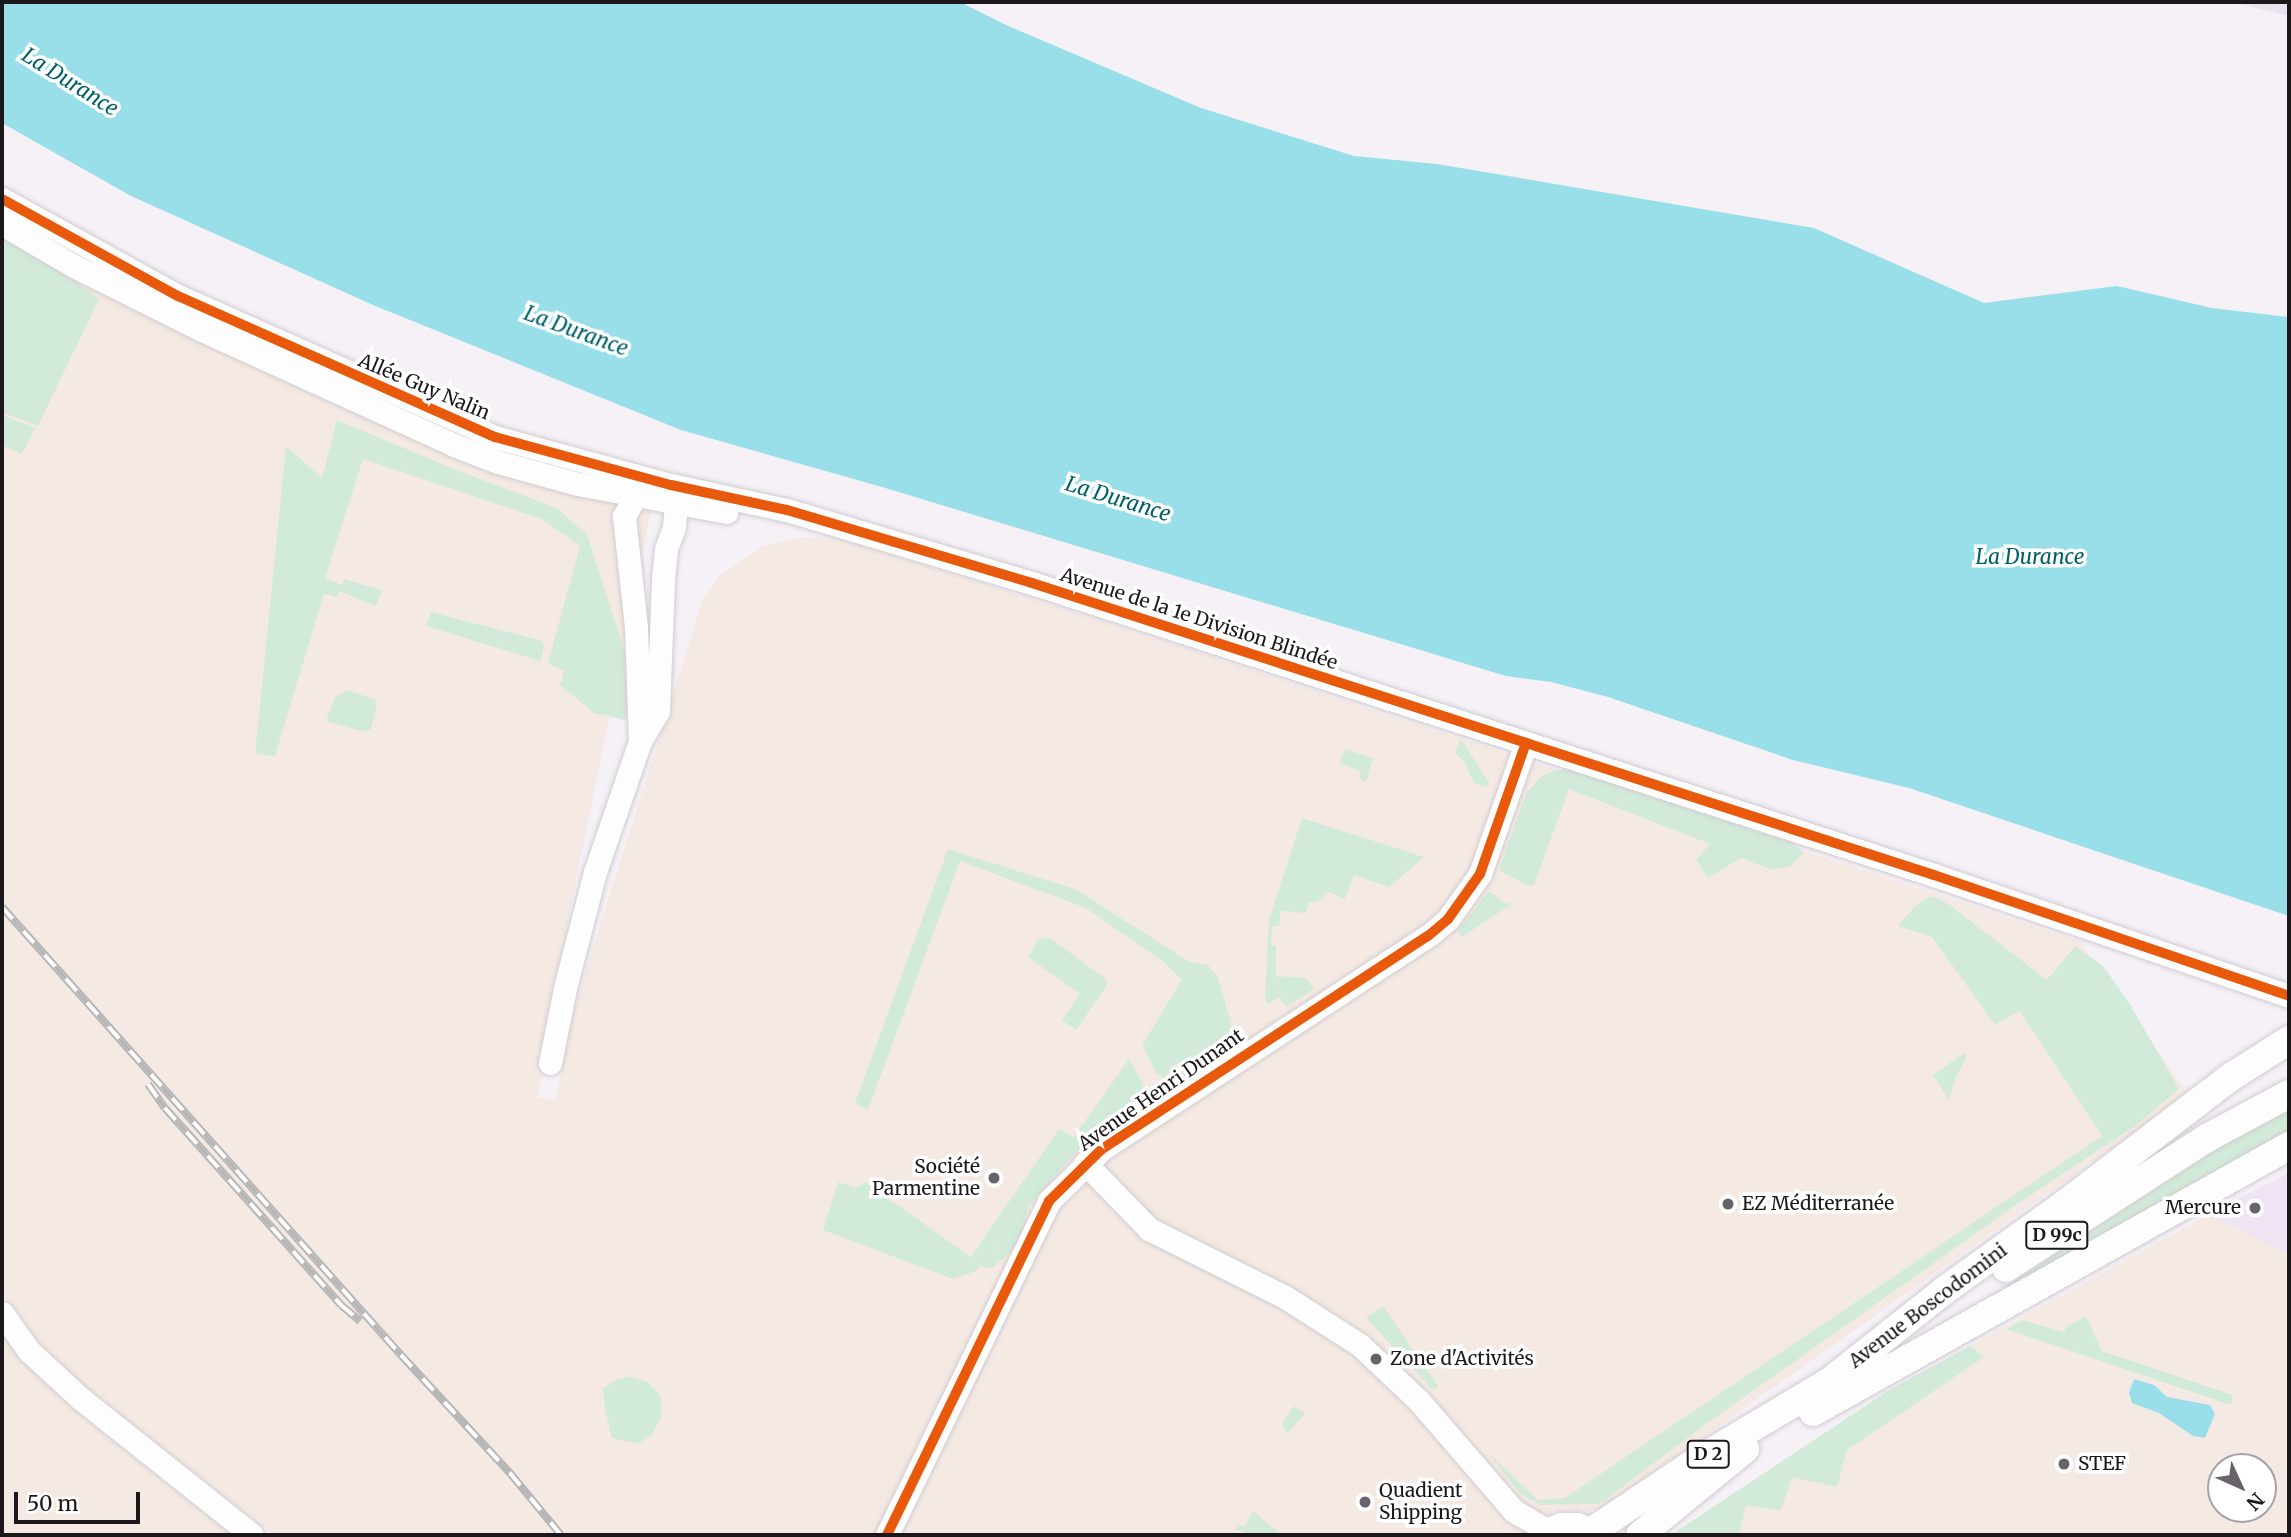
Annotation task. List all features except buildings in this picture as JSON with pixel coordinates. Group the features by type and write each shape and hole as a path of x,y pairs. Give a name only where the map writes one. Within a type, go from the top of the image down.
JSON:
{"main road":[{"name":"Avenue Boscodomini","path":"1594,1533 1703,1457 1829,1382 1945,1290 2062,1206 2231,1077 2289,1040"},
{"name":"D 99c","path":"1768,1430 1829,1382 2207,1138 2289,1094"},
{"name":"Avenue Boscodomini","path":"1640,1535 1768,1430 1793,1424 2289,1146"},
{"path":"1537,1534 1577,1527 1594,1533"}],"street":[{"name":"Allée Guy Nalin","path":"2,199 178,296 495,437 667,490 787,510 860,533"},
{"name":"Allée Guy Nalin","path":"2,224 74,266 191,324 416,429 498,462 636,495"},
{"path":"594,487 624,516"},
{"name":"Allée Guy Nalin","path":"667,490 708,509 860,533"},
{"path":"550,1063 566,984 595,872 640,741 658,710 663,578 666,549 674,527 667,490 636,495 624,516 636,627 640,741"},
{"path":"674,527 708,509"},
{"name":"Avenue de la 1e Division Blindée","path":"860,533 1031,583 1934,874 2284,997"},
{"name":"Avenue Henri Dunant","path":"887,1535 1049,1201 1085,1163 1166,1104 1419,943 1448,919 1480,874 1526,743"},
{"path":"1085,1163 1149,1229 1285,1297 1360,1345 1419,1401 1537,1534"},
{"path":"2,1313 29,1350 81,1399 252,1535"}],"shaded area":[{"path":"2232,2 2289,2 2289,16"},
{"path":"2,219 304,386 449,456 652,507 568,920 538,1097 555,1101 574,1009 703,599 721,574 763,546 804,537 843,540 1071,611 2079,941 2188,1094 1603,1508 1585,1512 1554,1511 1526,1535 274,1535 50,1359 2,1292"},
{"name":"Mercure","path":"2289,1173 2289,1255 2210,1214 2231,1202"},
{"path":"2210,1214 2289,1255 2288,1535 1671,1535 1888,1391"},
{"path":"2,1329 243,1535 2,1535"}],"green space":[{"path":"2,236 68,276 99,299 38,426 2,412"},
{"path":"2,415 35,428 22,454 2,445"},
{"path":"337,420 557,508 587,535 634,680 625,720 594,713 560,685 564,671 548,663 580,546 542,519 363,459 325,578 342,585 344,579 382,590 376,606 339,591 336,597 324,594 275,756 255,754 286,446 322,478"},
{"path":"431,612 543,641 540,661 426,626"},
{"path":"347,690 374,699 377,703 371,729 365,732 326,721 335,697"},
{"path":"1461,739 1490,784 1485,787 1474,783 1464,761 1455,753"},
{"path":"1345,749 1373,758 1366,782 1359,779 1361,771 1340,763"},
{"path":"1554,770 1570,770 1793,843 1804,852 1791,866 1773,870 1741,858 1708,878 1696,860 1710,844 1569,789 1534,885 1526,885 1499,870 1526,794 1539,778"},
{"path":"1302,818 1424,857 1389,887 1354,875 1345,899 1329,892 1317,902 1309,902 1306,913 1281,911 1279,926 1273,926 1270,945 1276,946 1276,976 1306,978 1314,989 1286,1007 1279,997 1268,1004 1265,997 1269,920"},
{"path":"948,849 1075,889 1188,961 1208,965 1218,978 1237,1045 1182,1083 1166,1080 1156,1073 1142,1045 1182,980 1165,963 1086,908 960,861 868,1110 855,1103"},
{"path":"1489,891 1505,903 1512,904 1462,937 1458,930"},
{"path":"1931,896 1946,902 2047,980 2075,946 2103,966 2128,1001 2179,1089 2135,1126 2013,1207 1702,1427 1605,1500 1597,1504 1541,1505 1521,1494 1486,1451 1538,1500 1565,1498 2102,1136 2020,1011 1995,1025 1932,937 1898,926 1914,907"},
{"path":"1050,938 1107,980 1106,986 1076,1030 1062,1020 1080,994 1028,957 1038,940"},
{"path":"1964,1053 1966,1059 1957,1074 1949,1100 1933,1075"},
{"path":"1129,1059 1143,1084 1140,1100 1117,1125 1080,1148 1029,1205 1021,1236 1008,1254 992,1268 980,1267 1000,1238 976,1271 953,1279 823,1230 838,1182 857,1188 865,1182 971,1257 1059,1129 1073,1138"},
{"path":"2289,1110 2289,1132 1924,1340 2197,1161 2240,1134"},
{"path":"1383,1306 1438,1386 1434,1391 1366,1318"},
{"path":"2086,1316 2102,1351 2233,1395 2231,1405 2006,1329 2023,1320 2064,1332 2067,1326"},
{"path":"1970,1346 1984,1357 1847,1450 1837,1487 1792,1477 1781,1510 1746,1506 1739,1535 1671,1535 1888,1391"},
{"path":"632,1377 648,1382 660,1396 662,1416 653,1433 639,1444 612,1438 605,1410 603,1388 617,1379"},
{"path":"1294,1406 1305,1413 1287,1434 1282,1424"},
{"path":"1253,1511 1281,1535 1249,1535 1235,1529 1239,1525 1244,1527"}],"water":[{"name":"La Durance","path":"2,2 960,2 1006,25 1201,108 1354,156 1437,164 1814,228 1984,303 2117,286 2212,308 2289,317 2289,916 1909,788 1793,760 1608,697 1551,682 1506,676 882,487 681,430 373,305 131,196 2,123"},
{"path":"2134,1379 2154,1385 2167,1397 2210,1405 2215,1414 2205,1438 2193,1436 2159,1413 2132,1403 2129,1393"}],"railway":[{"path":"2,907 401,1355 510,1473 561,1535"},
{"path":"148,1084 165,1108 341,1305 360,1321"}],"cycle path":[{"path":"2,199 178,296 495,437 671,485 787,510 1032,583 1934,875 2289,996"},
{"path":"887,1535 1049,1201 1102,1149 1428,936 1448,919 1480,874 1526,743"}],"place":[{"name":"Société Parmentine","path":"994,1178"},
{"name":"EZ Méditerranée","path":"1728,1204"},
{"name":"Mercure","path":"2255,1208"},
{"name":"Zone d'Activités","path":"1376,1359"},
{"name":"STEF","path":"2064,1464"},
{"name":"Quadient Shipping","path":"1365,1502"}]}
